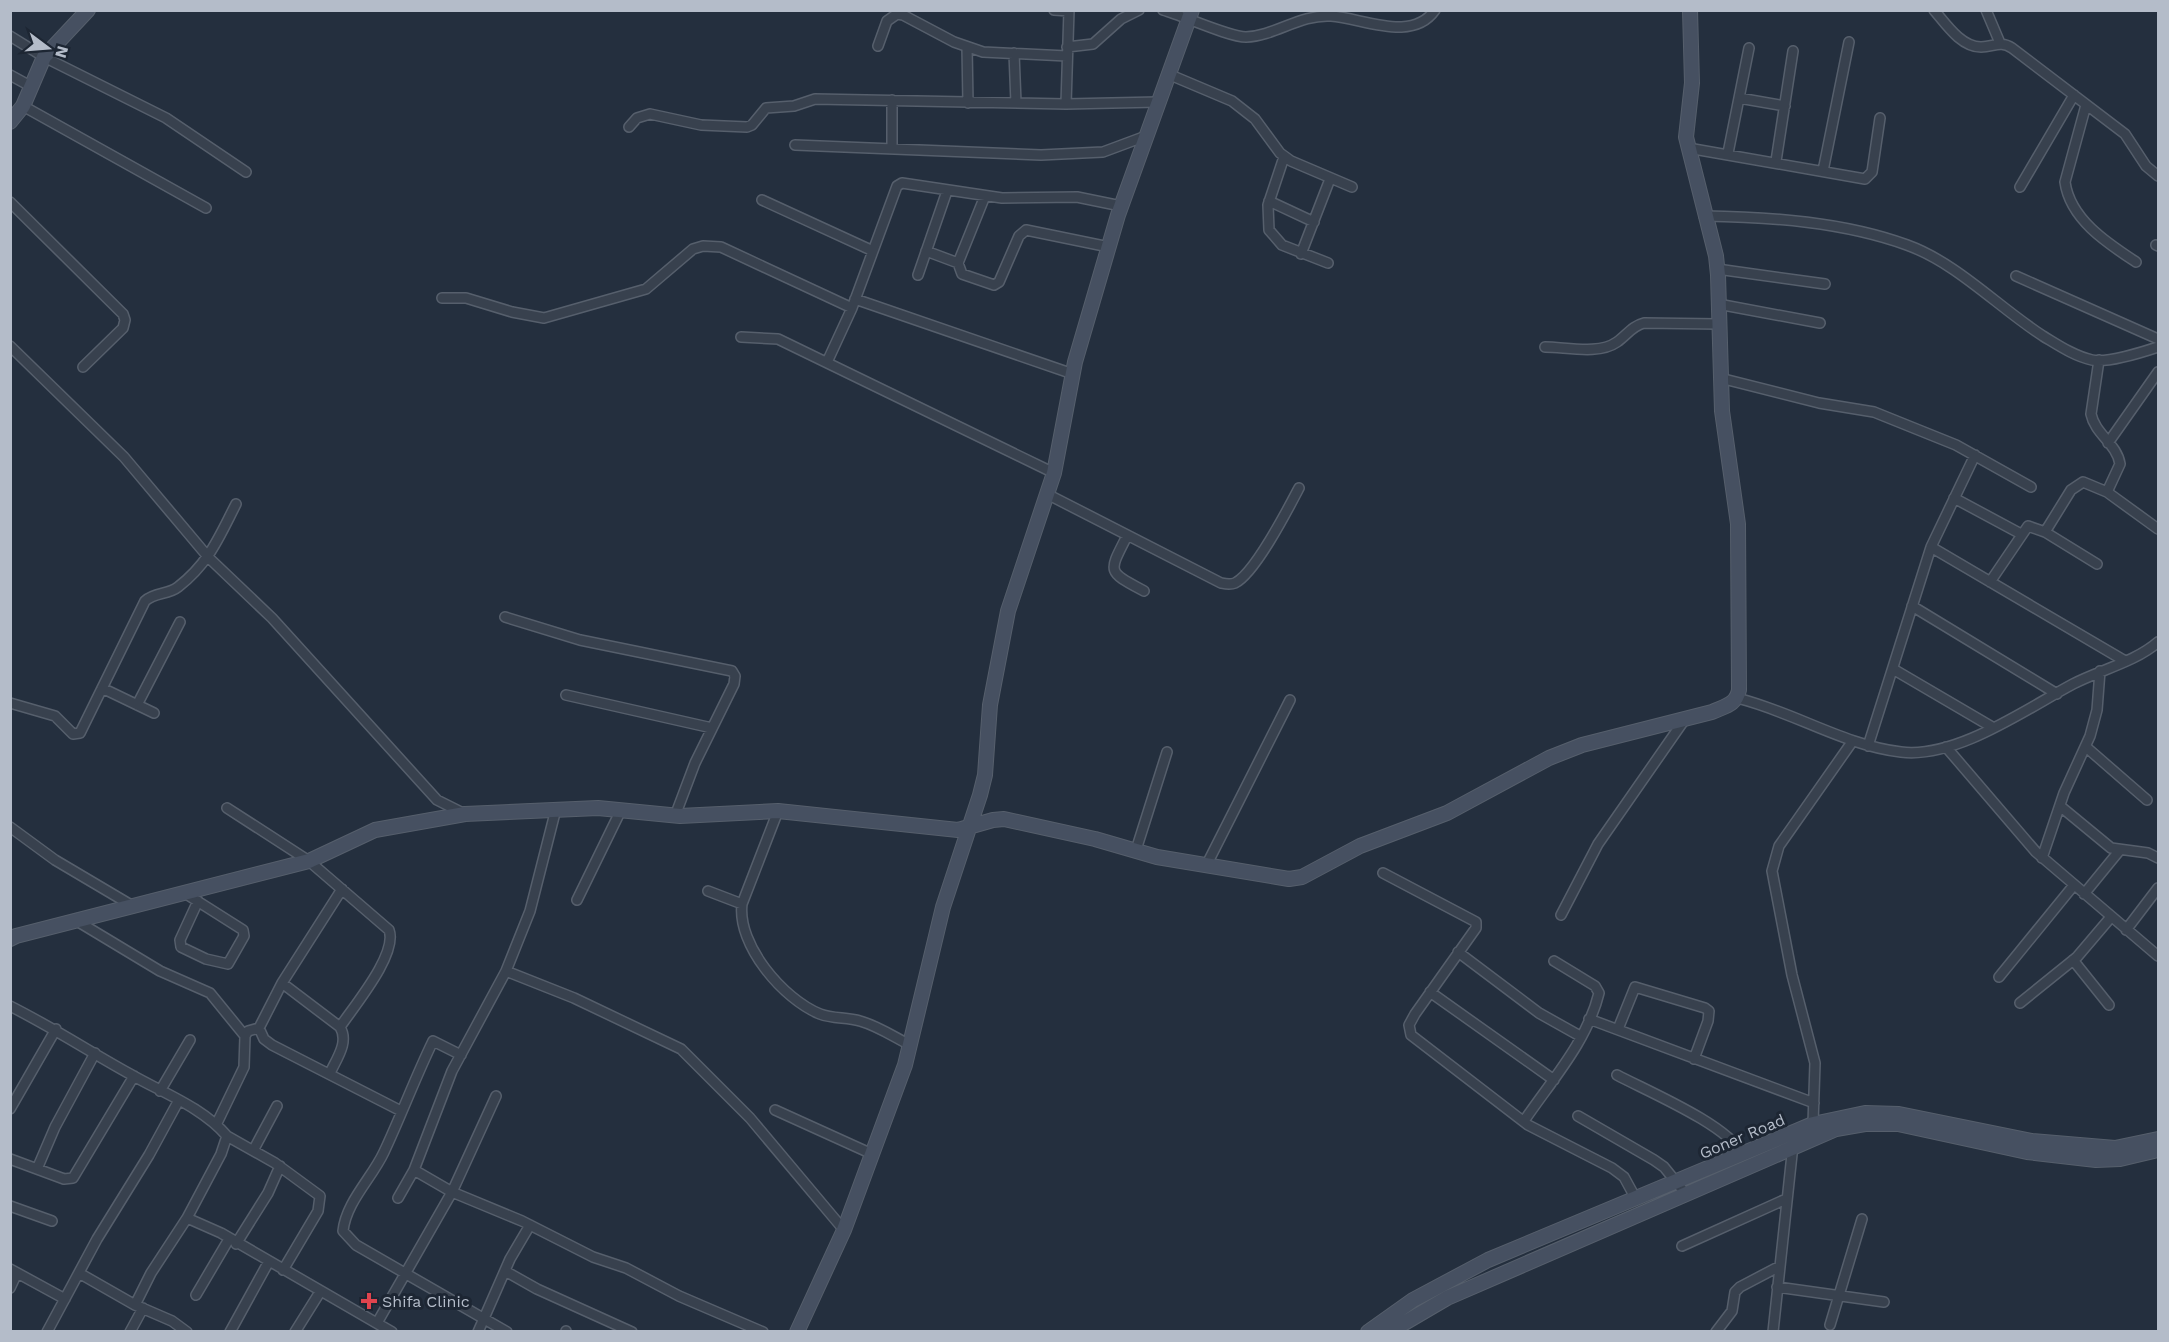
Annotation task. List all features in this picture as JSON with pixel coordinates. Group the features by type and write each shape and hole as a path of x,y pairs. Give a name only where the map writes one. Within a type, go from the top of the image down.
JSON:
{"street":[{"path":"10,122 23,106 44,57 88,10"},
{"path":"1054,10 1069,11 1066,104"},
{"path":"878,46 887,21 897,14 967,47 983,52 1067,51 1093,44 1121,19 1139,10"},
{"path":"1163,10 1190,14 1245,37 1318,16 1397,27 1413,26 1424,22 1434,10"},
{"path":"1690,10 1692,83 1686,125 1688,148 1717,269 1722,411 1739,533 1737,698"},
{"path":"1934,10 1966,43 1982,47 2000,43 2012,48 2125,134 2146,166 2158,176"},
{"path":"1986,10 2000,43"},
{"path":"797,1332 844,1230 910,1045 943,907 985,775 990,705 1008,611 1054,472 1073,374 1121,206 1190,14"},
{"path":"10,36 44,57 166,118 246,172"},
{"path":"1823,171 1849,42"},
{"path":"967,47 968,103"},
{"path":"1728,153 1749,48"},
{"path":"1776,161 1793,51"},
{"path":"1014,53 1016,104"},
{"path":"1168,74 1245,109 1284,156 1330,179 1352,187"},
{"path":"10,75 32,87"},
{"path":"2020,187 2074,95"},
{"path":"1739,98 1785,106"},
{"path":"629,127 637,118 650,114 701,125 747,127 752,125 766,108 794,106 815,99 1016,104 1158,102"},
{"path":"892,100 892,148"},
{"path":"2086,105 2065,182 2066,194 2094,232 2136,262"},
{"path":"23,106 206,208"},
{"path":"1688,148 1776,161 1865,179 1869,177 1880,118"},
{"path":"795,146 1041,154 1103,152 1146,136"},
{"path":"1284,156 1269,201 1266,217 1269,230 1282,244 1301,254 1328,263"},
{"path":"1301,254 1330,179"},
{"path":"828,360 854,304 897,186 910,183 985,196 1077,197 1121,206"},
{"path":"918,275 947,191"},
{"path":"985,196 958,263 962,274 994,285 999,282 1019,236 1026,230 1109,247"},
{"path":"762,200 873,251"},
{"path":"1269,201 1314,222"},
{"path":"10,202 114,304 125,320 123,328 83,367"},
{"path":"1704,216 1767,218 1878,237 1908,245 1947,266 2019,321 2078,356 2099,360 2158,347"},
{"path":"442,298 466,298 532,317 553,316 646,289 693,249 721,247 854,304 1073,374"},
{"path":"926,251 958,263"},
{"path":"1717,269 1825,284"},
{"path":"2016,276 2158,339"},
{"path":"1718,304 1820,323"},
{"path":"1545,346 1604,348 1616,343 1637,325 1644,323 1718,324"},
{"path":"741,337 778,339 828,360 928,413 1054,472"},
{"path":"10,346 124,457 209,558 272,618 437,800 465,814"},
{"path":"2099,360 2091,414 2095,427 2117,454 2120,464 2107,492"},
{"path":"2108,443 2158,372"},
{"path":"1720,378 1819,403 1874,412 1975,455 2031,487"},
{"path":"1868,746 1931,548 1975,455"},
{"path":"2045,532 2078,483 2089,484 2107,492 2158,529"},
{"path":"1047,494 1221,583 1230,585 1240,579 1267,544 1299,488"},
{"path":"1954,498 2021,534"},
{"path":"10,703 55,716 77,734 145,601 152,595 178,587 209,558 236,504"},
{"path":"1990,582 2028,526 2045,532 2097,564"},
{"path":"1127,536 1114,563 1114,572 1118,577 1144,591"},
{"path":"1931,548 2125,661"},
{"path":"1912,606 2057,694"},
{"path":"505,617 580,640 732,671 734,684 712,728 675,816"},
{"path":"137,705 180,622"},
{"path":"10,939 131,905 309,861 375,830 465,814 556,809 621,810 675,816 778,811 947,830 968,829 981,823 1004,819 1206,866 1289,879 1302,877 1360,846 1447,813 1549,758 1582,745 1712,712 1737,698 1771,708 1852,742 1919,754 1946,747 1992,727 2100,671 2125,661 2158,642"},
{"path":"1893,669 1992,727"},
{"path":"2043,858 2060,806 2086,747 2097,710 2100,671"},
{"path":"102,688 154,712"},
{"path":"566,695 712,728"},
{"path":"1206,866 1290,700"},
{"path":"1561,915 1598,844 1685,719"},
{"path":"1813,1131 1815,1063 1792,975 1772,871 1779,846 1822,788 1852,742"},
{"path":"1946,747 2043,858 2158,956"},
{"path":"2086,747 2147,800"},
{"path":"1136,850 1167,752"},
{"path":"2060,806 2100,842 2120,850 2148,853 2158,858"},
{"path":"226,808 309,861 389,930 392,937 387,954 340,1027"},
{"path":"398,1198 414,1170 461,1055 506,971 530,911 553,831 556,809"},
{"path":"577,900 621,810"},
{"path":"778,811 742,904 741,914 745,932 754,954 792,996 818,1013 860,1021 910,1045"},
{"path":"10,827 55,860 131,905"},
{"path":"2084,894 2120,850"},
{"path":"1383,873 1476,921 1476,928 1409,1025 1411,1035 1524,1121 1612,1168 1624,1177 1636,1199"},
{"path":"1999,977 2074,885"},
{"path":"2126,930 2158,888"},
{"path":"244,1036 248,1031 259,1028 282,983 342,889"},
{"path":"708,891 742,904"},
{"path":"183,892 198,901 243,930 244,936 228,964 206,959 181,947 180,940 198,901"},
{"path":"2020,1003 2073,960 2111,917"},
{"path":"77,921 160,971 210,993 244,1036 244,1067 217,1124"},
{"path":"1458,952 1539,1013 1580,1036"},
{"path":"2073,960 2109,1005"},
{"path":"1524,1121 1554,1080 1580,1036 1599,993 1595,986 1554,961"},
{"path":"506,971 583,1002 681,1049 750,1118 844,1230"},
{"path":"282,983 340,1027 344,1039 330,1073"},
{"path":"1618,1029 1635,987 1706,1008 1709,1011 1708,1021 1694,1059"},
{"path":"1430,992 1554,1080"},
{"path":"10,1006 56,1029 179,1100 217,1124 227,1136 254,1149 316,1191 321,1203 283,1270"},
{"path":"1589,1020 1814,1103"},
{"path":"259,1028 264,1039 272,1045 401,1111"},
{"path":"10,1109 56,1029"},
{"path":"160,1091 190,1040"},
{"path":"461,1055 433,1041 383,1155 361,1190 343,1231 356,1245 507,1332"},
{"path":"37,1169 60,1117 95,1053"},
{"path":"1617,1075 1721,1131 1737,1143 1742,1154"},
{"path":"10,1159 64,1179 77,1175 134,1076"},
{"path":"376,1323 452,1192 496,1096"},
{"path":"47,1332 179,1100"},
{"path":"254,1149 277,1107"},
{"path":"776,1110 872,1154"},
{"name":"Goner Road","path":"1389,1332 1447,1298 1681,1187 1792,1139 1865,1113 1899,1114 2042,1142 2121,1148 2158,1139"},
{"path":"1578,1116 1654,1160 1681,1187"},
{"name":"Goner Road","path":"1813,1131 1864,1124 1898,1124 2027,1152 2096,1160 2120,1159 2158,1150"},
{"path":"130,1332 151,1274 188,1218 227,1136"},
{"path":"1773,1332 1792,1139"},
{"name":"Goner Road","path":"1368,1332 1413,1300 1488,1260 1636,1199 1681,1187 1742,1154 1792,1139"},
{"path":"196,1294 268,1193 280,1166"},
{"path":"414,1170 452,1192 530,1225 593,1257 626,1268 679,1296 763,1332"},
{"path":"1682,1246 1786,1199"},
{"path":"10,1206 52,1221"},
{"path":"188,1218 233,1241 392,1332"},
{"path":"1830,1325 1862,1219"},
{"path":"478,1332 486,1319 505,1271 530,1225"},
{"path":"1488,1260 1495,1277"},
{"path":"230,1332 268,1263"},
{"path":"1716,1332 1732,1311 1735,1292 1740,1287 1780,1266"},
{"path":"10,1288 14,1271 65,1299"},
{"path":"505,1271 617,1328 632,1332"},
{"path":"79,1273 139,1306 172,1321 187,1332"},
{"path":"1777,1287 1840,1294 1884,1302"},
{"path":"295,1332 320,1292"}],"place":[{"name":"Shifa Clinic","path":"369,1301"}]}
